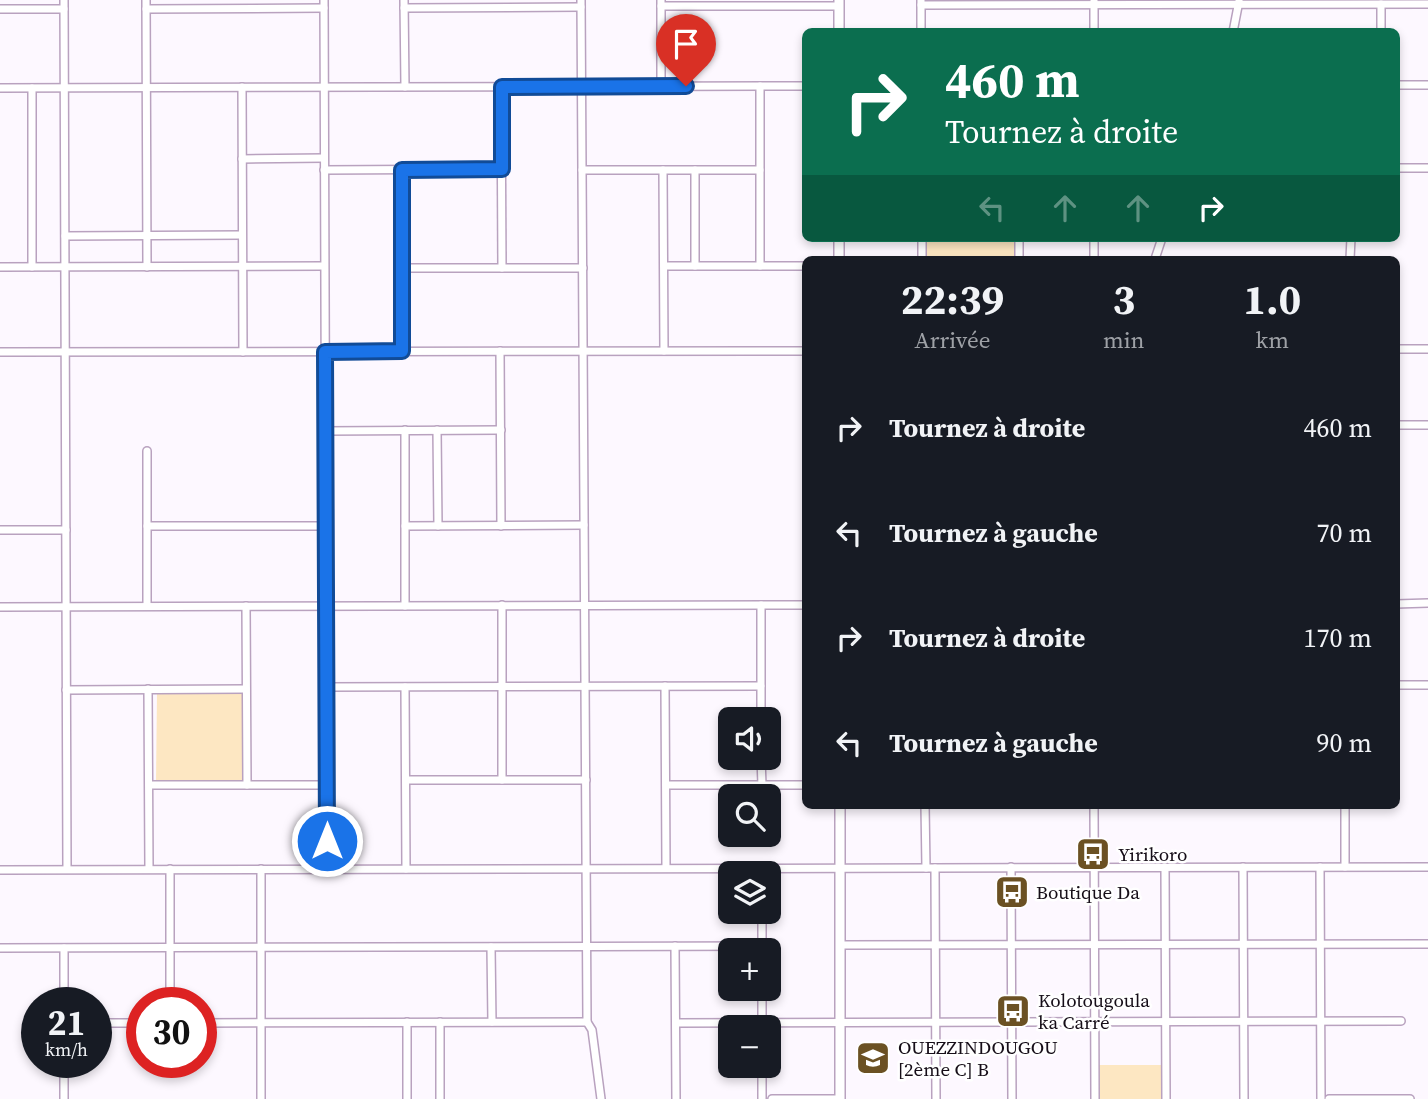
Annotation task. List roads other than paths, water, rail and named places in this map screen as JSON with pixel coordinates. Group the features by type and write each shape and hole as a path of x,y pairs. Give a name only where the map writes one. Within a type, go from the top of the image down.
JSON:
{"street":[{"path":"1094,2 1094,28"},
{"path":"1234,28 1239,2"},
{"path":"661,86 661,3 839,3 839,28"},
{"path":"922,28 921,3 1428,4"},
{"path":"0,9 64,4 67,869"},
{"path":"147,267 146,4 324,4 327,869"},
{"path":"405,87 404,4 581,4 587,1022 592,1030 601,1099"},
{"path":"1381,4 1381,28"},
{"path":"1400,85 1428,85"},
{"path":"760,86 760,266"},
{"path":"0,88 802,86"},
{"path":"502,87 502,268"},
{"path":"32,88 32,267"},
{"path":"242,88 243,352"},
{"path":"242,159 324,158"},
{"path":"1400,168 1428,168"},
{"path":"324,170 502,169"},
{"path":"402,170 402,351"},
{"path":"582,170 760,170"},
{"path":"663,170 664,351"},
{"path":"695,170 695,266"},
{"path":"65,236 242,236"},
{"path":"0,267 324,266"},
{"path":"664,266 802,266"},
{"path":"402,268 583,268"},
{"path":"1400,349 1428,349"},
{"path":"500,351 501,526"},
{"path":"0,352 802,351"},
{"path":"1400,425 1428,425"},
{"path":"405,430 405,606"},
{"path":"437,430 438,526"},
{"path":"325,431 500,430"},
{"path":"147,451 147,606"},
{"path":"147,526 325,526"},
{"path":"405,526 584,526"},
{"path":"0,530 66,530"},
{"path":"1400,604 1428,603"},
{"path":"761,605 761,707"},
{"path":"0,607 802,605"},
{"path":"246,606 247,785"},
{"path":"502,606 502,780"},
{"path":"1400,685 1428,685"},
{"path":"665,686 666,868"},
{"path":"326,687 761,686"},
{"path":"405,687 406,869"},
{"path":"148,689 149,869"},
{"path":"66,690 246,689"},
{"path":"406,780 586,780"},
{"path":"149,785 326,785"},
{"path":"666,785 718,785"},
{"path":"781,785 802,785"},
{"path":"772,1099 840,1099 840,809"},
{"path":"925,809 926,868"},
{"path":"1094,809 1095,1099"},
{"path":"1345,809 1345,867"},
{"path":"781,870 935,867 1428,866"},
{"path":"935,867 936,1099"},
{"path":"1011,867 1012,1099"},
{"path":"1165,867 1166,1099"},
{"path":"1243,867 1244,1099"},
{"path":"1320,867 1321,1099"},
{"path":"170,869 170,987"},
{"path":"261,869 261,1099"},
{"path":"0,870 718,870"},
{"path":"840,945 1428,944"},
{"path":"675,946 676,1099"},
{"path":"491,947 492,1022"},
{"path":"0,948 718,947"},
{"path":"64,948 64,987"},
{"path":"781,1024 1401,1021"},
{"path":"407,1022 407,1099"},
{"path":"440,1022 440,1099"},
{"path":"217,1023 587,1022"},
{"path":"676,1023 718,1024"},
{"path":"64,1078 64,1099"},
{"path":"762,1078 762,1099"},
{"path":"1329,1099 1410,1099"}],"place":[{"name":"Yirikoro","path":"1093,854"},
{"name":"Boutique Da","path":"1012,892"},
{"name":"Kolotougoula ka Carré","path":"1013,1011"},
{"name":"OUEZZINDOUGOU [2ème C] B","path":"873,1058"}]}
